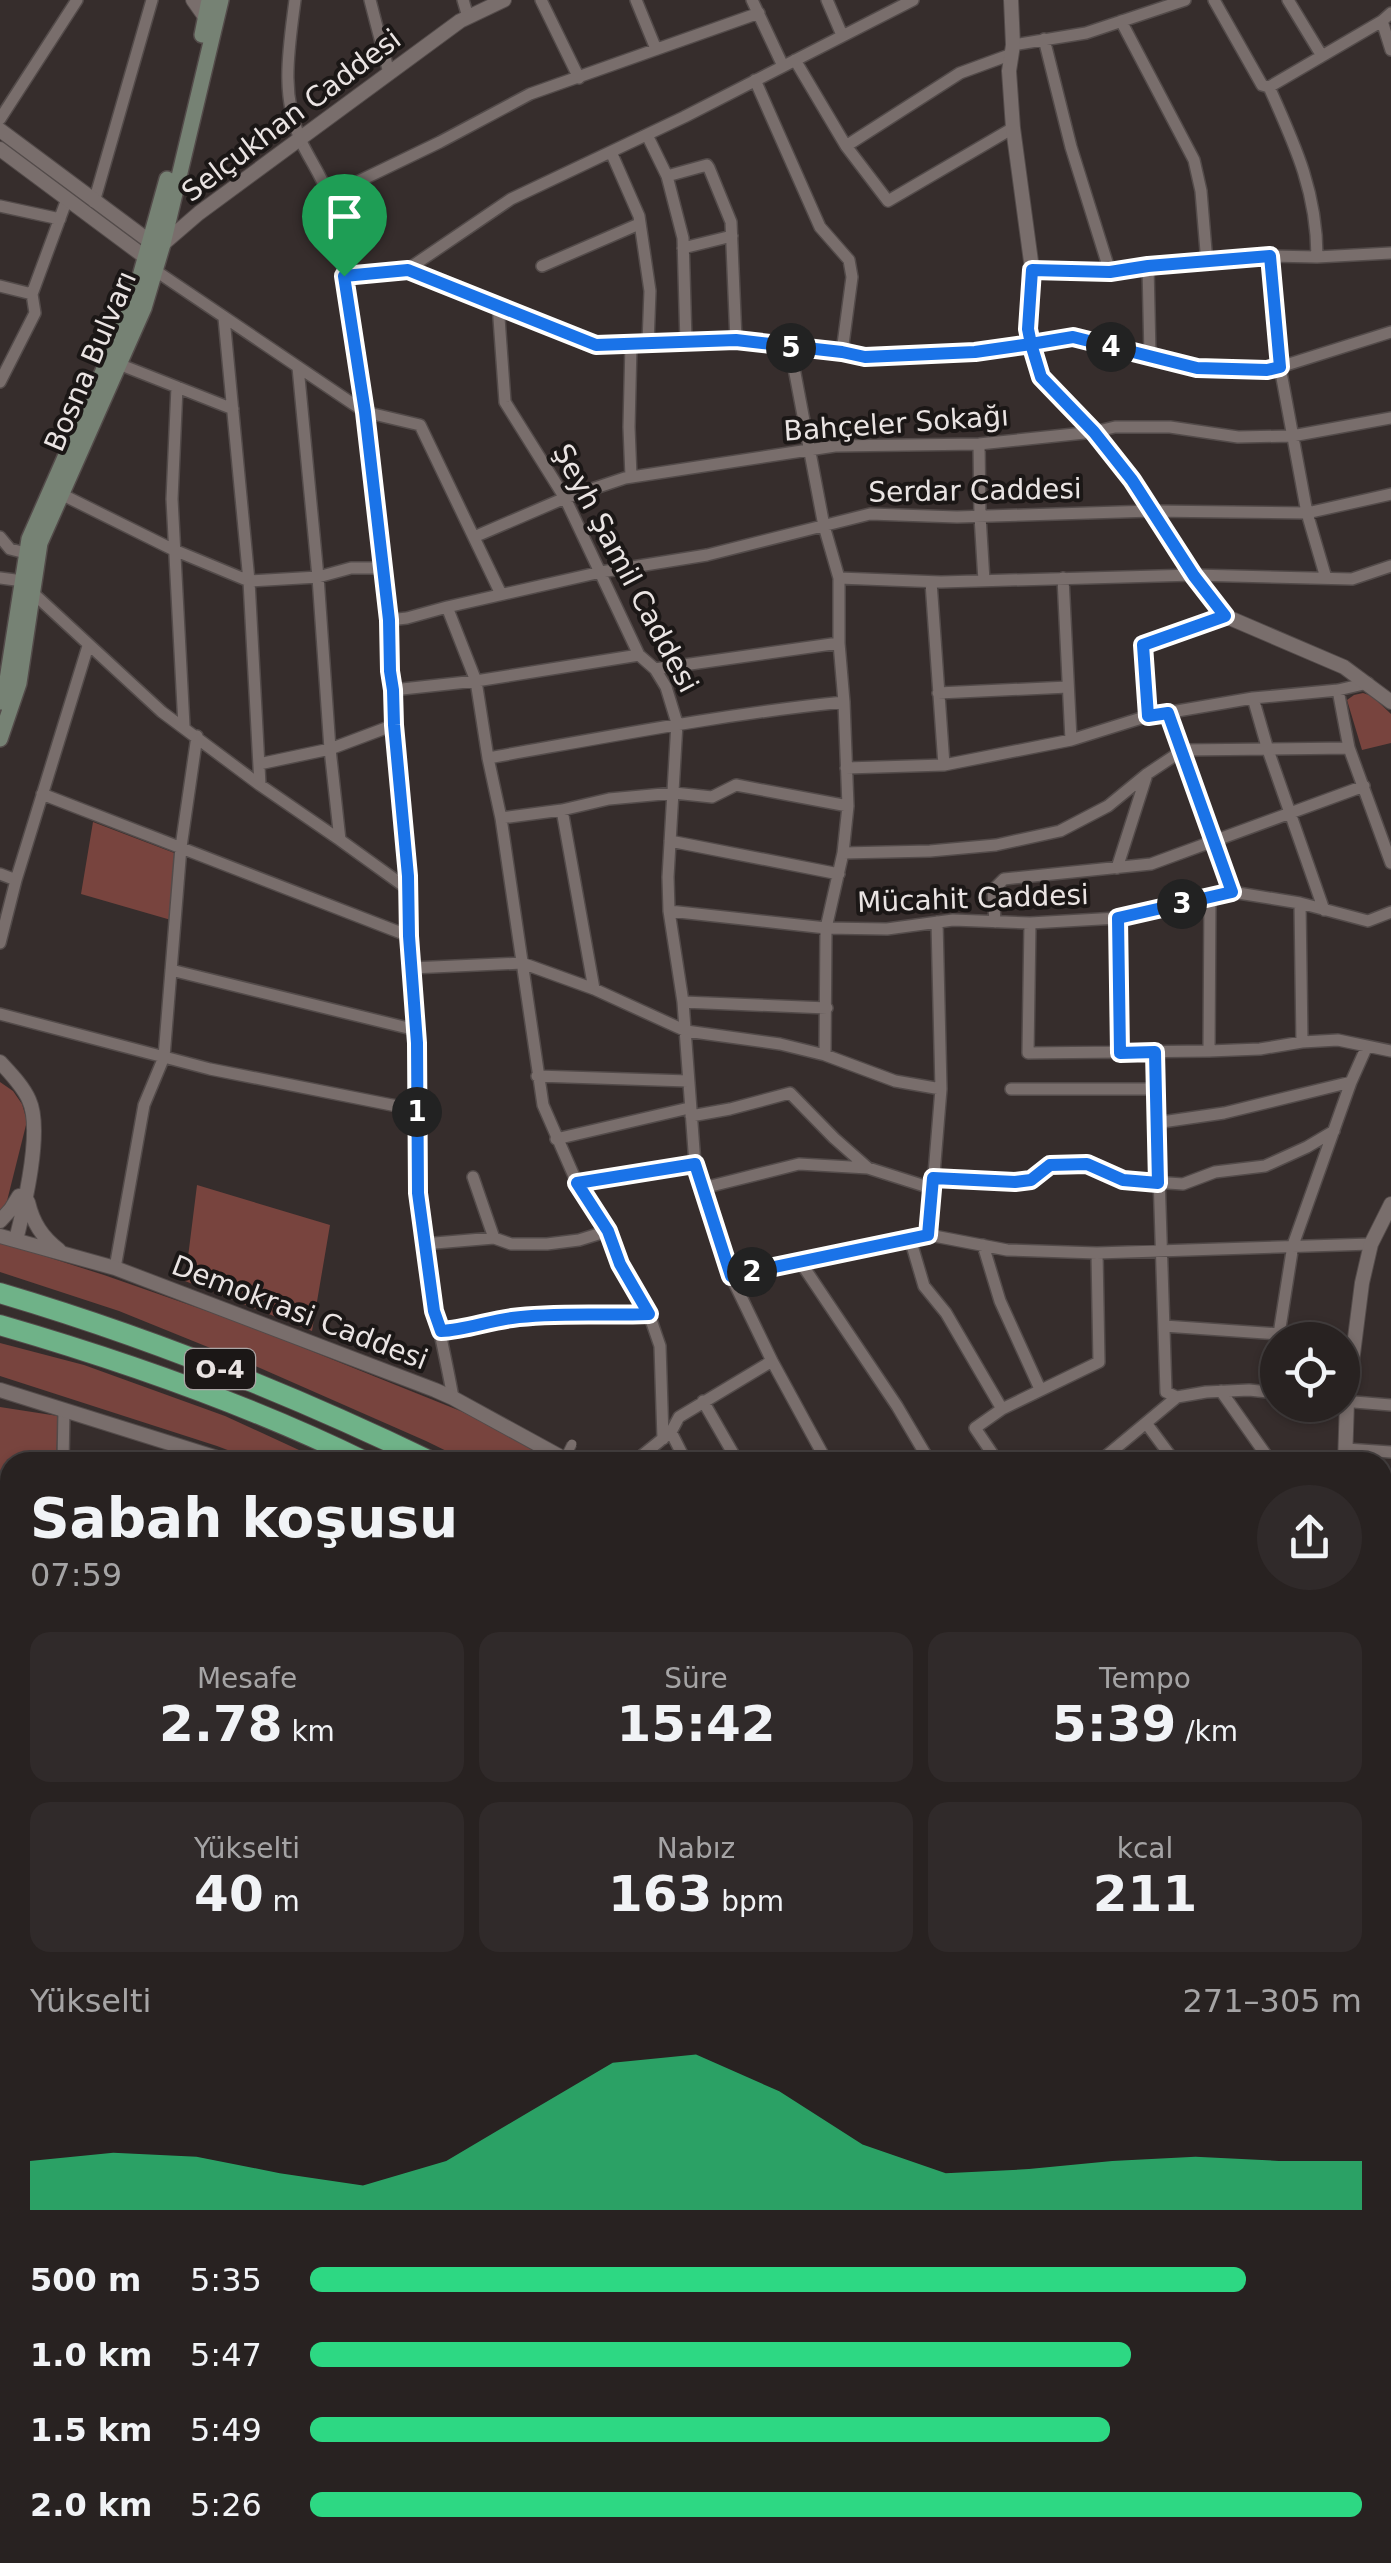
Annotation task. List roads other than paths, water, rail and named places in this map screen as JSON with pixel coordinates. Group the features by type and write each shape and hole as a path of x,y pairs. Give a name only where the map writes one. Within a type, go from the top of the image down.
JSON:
{"highway":[{"path":"0,1281 45,1294 246,1378"},
{"name":"O-4","path":"0,1293 246,1378 412,1452"},
{"name":"O-4","path":"0,1327 57,1342 193,1390 345,1452"}],"main road":[{"name":"Bosna Bulvarı","path":"210,0 210,23"},
{"name":"Bosna Bulvarı","path":"33,555 29,540 113,362 144,308 191,83 221,0"},
{"name":"Bosna Bulvarı","path":"0,739 18,683 33,555 113,362"},
{"name":"Bosna Bulvarı","path":"0,702 28,587"}],"street":[{"path":"0,120 77,0"},
{"path":"94,202 152,0"},
{"path":"193,0 210,23"},
{"path":"296,0 286,82 288,102 300,140 328,196 338,237 365,412 389,620 416,1030 418,1193 434,1311 454,1398"},
{"path":"370,0 389,74"},
{"path":"462,0 468,17"},
{"name":"Selçukhan Caddesi","path":"154,255 199,213 389,74 468,17 504,0"},
{"path":"541,0 579,78"},
{"path":"636,0 656,49"},
{"path":"752,0 789,63 888,202 1013,128"},
{"path":"826,0 842,35"},
{"path":"408,270 511,199 647,135 912,0"},
{"path":"1011,0 1013,50 1009,71 1013,128 1032,270 1028,329 1041,377 1094,432 1132,480 1194,576 1225,616 1344,666 1391,702"},
{"path":"846,146 960,73 1013,50 1044,39 1086,32 1185,0"},
{"path":"1214,0 1262,85 1269,87 1386,17 1391,50"},
{"path":"1288,0 1322,56"},
{"path":"328,196 530,94 759,13"},
{"path":"1121,21 1194,160 1201,191 1207,262"},
{"path":"1044,39 1110,272"},
{"path":"755,80 820,227 850,260 852,277 842,352"},
{"path":"1269,87 1302,160 1317,228 1317,257"},
{"path":"0,130 94,202 224,318 365,412 420,425 501,594"},
{"path":"647,135 667,176 683,238 686,342"},
{"path":"0,149 67,199 154,255"},
{"path":"611,152 639,216 650,291 648,343"},
{"path":"667,176 706,165 710,172 730,222 736,340"},
{"path":"0,382 35,313 32,294 67,199"},
{"path":"0,206 60,219"},
{"path":"542,266 639,224"},
{"path":"684,248 732,236"},
{"path":"1032,270 1110,272 1270,256 1391,253"},
{"path":"1270,256 1280,367 1308,513 1326,578"},
{"path":"1148,266 1150,356"},
{"path":"344,276 408,270 596,345 736,340 865,357 975,352 1073,337 1197,368 1267,370 1391,332"},
{"path":"0,286 32,294"},
{"name":"Şeyh Şamil Caddesi","path":"498,304 506,402 565,498 639,655 666,686 677,723 670,911 686,1032 695,1164 731,1276 821,1452"},
{"path":"224,318 249,580 260,785"},
{"path":"631,344 628,428 632,477"},
{"path":"790,348 824,526 839,578 848,806 843,853 826,928 825,1055"},
{"path":"113,362 233,409"},
{"path":"298,367 340,840"},
{"path":"177,387 172,499 184,726"},
{"name":"Bahçeler Sokağı","path":"474,537 565,498 632,477 834,446 980,444 1115,427 1170,427 1238,437 1292,436 1391,418"},
{"path":"980,444 984,580"},
{"path":"61,494 174,550 249,580 318,577 351,568 382,568"},
{"name":"Serdar Caddesi","path":"389,620 601,572 707,556 870,514 1308,513 1391,494"},
{"path":"0,537 10,549 33,555"},
{"path":"839,578 930,582 1194,576 1352,579 1391,566"},
{"path":"0,578 28,587 162,712 408,890"},
{"path":"1063,578 1071,740"},
{"path":"930,582 944,764"},
{"path":"446,606 476,681 501,818 543,1106 577,1183 608,1231 620,1264 649,1314 660,1346 667,1436 679,1452"},
{"path":"1148,716 1143,645 1225,616"},
{"path":"655,669 839,643"},
{"path":"0,943 88,646"},
{"path":"393,690 639,655"},
{"path":"846,768 944,764 1071,740 1148,716 1369,683"},
{"path":"938,694 1068,687"},
{"path":"1338,690 1349,748 1391,863"},
{"path":"1253,698 1324,910"},
{"path":"488,758 677,723 844,702"},
{"path":"1168,713 1232,892"},
{"path":"260,764 330,750 394,725"},
{"path":"115,1268 144,1106 164,1057 181,847 197,736"},
{"path":"843,853 996,845 1060,830 1108,806 1182,750 1349,748"},
{"path":"1117,868 1147,774"},
{"path":"501,818 674,793 712,797 736,785 848,806"},
{"path":"995,922 993,890 1004,879 1151,864 1364,786"},
{"path":"42,794 409,936"},
{"path":"562,810 594,989"},
{"path":"670,841 839,874"},
{"path":"0,874 16,880"},
{"name":"Mücahit Caddesi","path":"670,911 826,928 887,929 953,920 1030,923 1118,918 1232,892 1300,903 1368,921 1391,912"},
{"path":"1209,1051 1210,897"},
{"path":"1300,903 1302,1042"},
{"path":"1118,918 1120,1053"},
{"path":"928,1235 941,1089 937,922"},
{"path":"1030,923 1028,1053 1260,1049 1338,1040 1391,1051"},
{"path":"411,968 522,963 594,989 686,1032 780,1044 825,1055 895,1081 941,1089"},
{"path":"171,970 416,1030"},
{"path":"683,1002 827,1008"},
{"path":"0,1014 210,1069 417,1110"},
{"path":"1281,1322 1293,1246 1367,1046"},
{"path":"1155,1052 1166,1392 1177,1398"},
{"path":"0,1062 27,1094 34,1116 23,1196 9,1238"},
{"path":"537,1076 688,1081"},
{"path":"1155,1123 1224,1113 1351,1082"},
{"path":"1011,1089 1155,1089"},
{"path":"556,1138 690,1112 730,1110 790,1092 868,1168"},
{"path":"703,1188 800,1164 868,1168 932,1183 1015,1182 1031,1180 1050,1165 1087,1164 1123,1180 1183,1184 1215,1172 1265,1166 1334,1131"},
{"path":"577,1183 695,1164"},
{"path":"473,1176 494,1238"},
{"path":"0,1221 23,1196"},
{"path":"23,1196 41,1234 64,1253"},
{"path":"1354,1322 1371,1244 1391,1204"},
{"path":"424,1244 494,1238 511,1244 547,1244 608,1231"},
{"path":"928,1235 911,1242 924,1286 946,1314 1002,1409"},
{"path":"731,1276 928,1235 1008,1250 1097,1253 1371,1244"},
{"name":"Demokrasi Caddesi","path":"9,1238 115,1268 454,1398 548,1452"},
{"path":"982,1245 1000,1301 1040,1390"},
{"path":"991,1452 974,1428 1002,1409 1098,1362 1097,1253"},
{"path":"801,1263 924,1452"},
{"path":"441,1331 551,1314 649,1314"},
{"path":"1164,1326 1260,1333"},
{"path":"647,1452 667,1436 678,1417 772,1361"},
{"path":"0,1390 198,1452"},
{"path":"1111,1452 1177,1398 1260,1391"},
{"path":"1221,1392 1264,1452"},
{"path":"703,1401 732,1452"},
{"path":"1360,1402 1391,1405"},
{"path":"63,1452 64,1410"},
{"path":"1345,1422 1345,1452"},
{"path":"1146,1423 1168,1452"},
{"path":"569,1452 572,1444"}]}
